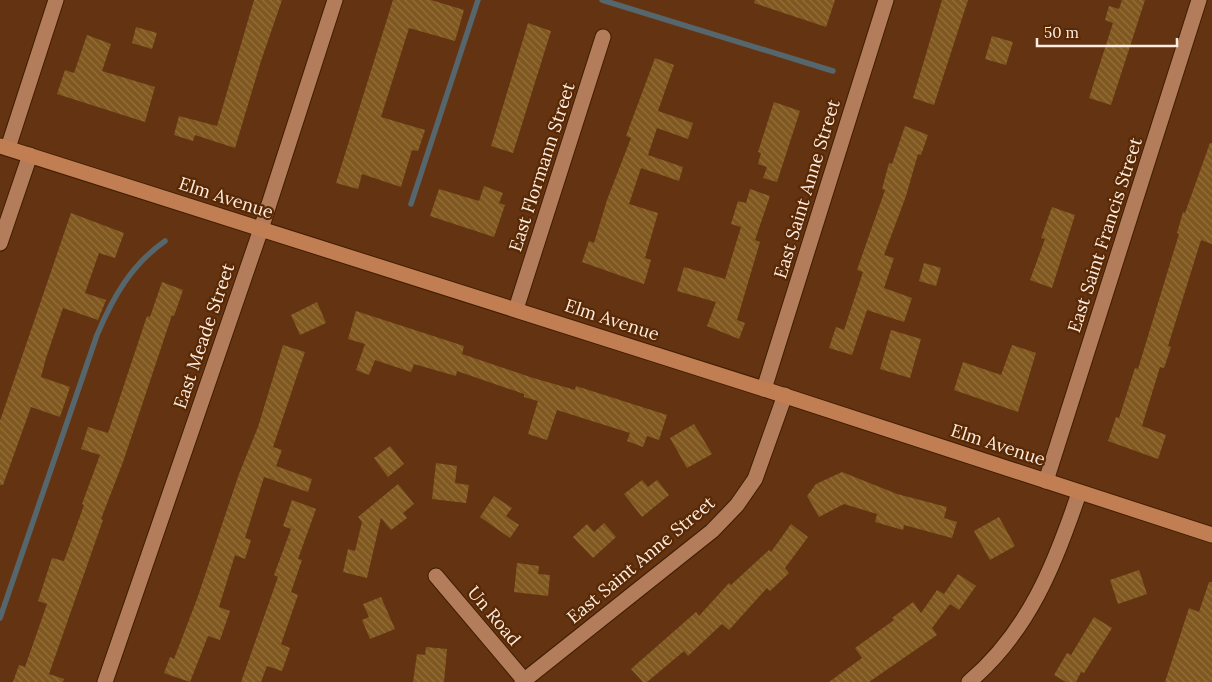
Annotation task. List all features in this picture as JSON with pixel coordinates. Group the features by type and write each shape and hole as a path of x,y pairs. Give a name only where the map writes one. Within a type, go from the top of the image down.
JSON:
{"street":[{"path":"4,147 56,0"},
{"name":"East Meade Street","path":"105,682 261,229 335,0"},
{"name":"East Saint Anne Street","path":"764,389 886,0"},
{"name":"East Saint Francis Street","path":"1046,481 1199,0"},
{"name":"East Flormann Street","path":"516,309 603,37"},
{"name":"Elm Avenue","path":"4,147 784,395 1212,535"},
{"path":"0,243 30,155"},
{"name":"East Saint Anne Street","path":"523,681 712,531 737,504 755,479 784,395"},
{"path":"969,682 1001,649 1022,622 1043,587 1079,493"},
{"name":"Un Road","path":"436,576 523,681"}],"building":[{"path":"254,0 282,0 261,61 235,148 195,135 193,141 174,135 179,116 217,126"},
{"path":"393,0 431,0 464,10 455,41 409,28 381,117 425,130 418,151 412,150 401,187 362,174 358,189 336,183"},
{"path":"755,0 835,0 826,27 754,3"},
{"path":"942,0 968,0 934,105 913,98"},
{"path":"1122,0 1145,0 1111,105 1089,98 1113,23 1105,20 1109,6 1119,9"},
{"path":"528,23 551,31 513,153 491,146"},
{"path":"136,27 157,33 152,49 132,43"},
{"path":"87,35 111,44 102,71 155,87 145,122 57,94 65,70 74,73"},
{"path":"992,36 1013,42 1006,65 985,59"},
{"path":"655,58 674,65 658,111 693,123 688,139 657,128 648,155 683,167 679,181 641,168 629,204 658,213 645,258 651,260 644,284 582,262 589,241 594,243 607,200 631,138 626,136"},
{"path":"774,102 800,111 777,182 763,178 767,167 758,164 761,153 758,152"},
{"path":"905,126 928,135 921,155 918,154 906,196 884,255 894,258 884,288 912,298 904,322 867,310 852,355 829,348 836,327 844,330 863,272 857,270 885,190 882,189 889,163 892,164"},
{"path":"1210,143 1212,143 1212,244 1201,240 1168,346 1171,347 1164,368 1160,367 1142,426 1166,435 1158,459 1108,441 1116,417 1119,418 1135,368 1138,369 1179,234 1177,233 1183,212 1185,213"},
{"path":"484,186 503,193 499,203 505,205 494,237 430,216 439,189 479,201"},
{"path":"750,189 770,196 755,240 760,242 737,320 745,323 739,339 707,326 716,302 677,291 684,267 725,279 741,227 731,224 738,201 746,203"},
{"path":"1052,207 1075,215 1052,288 1030,280 1045,239 1041,238"},
{"path":"71,213 124,233 115,258 99,253 85,293 106,300 98,320 63,308 41,377 70,387 60,417 31,407 3,485 0,485 0,421"},
{"path":"924,263 941,268 936,286 919,281"},
{"path":"162,282 183,290 174,316 172,315 49,674 64,679 63,682 13,682 19,665 25,667 47,604 38,601 52,558 64,561 100,455 81,449 88,427 108,433 147,316 150,317"},
{"path":"317,302 326,323 300,335 291,315"},
{"path":"356,311 464,346 462,354 530,377 575,390 576,386 667,415 659,440 647,436 643,447 627,441 630,433 557,410 547,440 528,434 538,401 524,397 524,394 457,371 456,376 414,364 411,372 375,360 369,375 356,370 365,344 348,339"},
{"path":"891,330 921,339 910,378 880,369"},
{"path":"283,345 305,352 273,447 282,450 276,466 312,479 308,492 264,477 245,538 251,540 245,559 235,555 219,607 230,611 220,640 208,636 190,682 164,673 170,657 174,659 197,599 239,474 258,427"},
{"path":"1012,345 1036,353 1018,412 954,390 963,362 1001,375"},
{"path":"694,424 712,454 687,468 670,438"},
{"path":"390,446 404,464 388,477 374,458"},
{"path":"436,463 457,466 455,483 469,485 466,503 432,499"},
{"path":"842,472 897,494 947,507 944,518 957,522 952,538 904,525 903,530 875,522 877,514 844,504 819,517 807,496 816,484"},
{"path":"642,480 648,487 657,480 669,495 642,517 624,494"},
{"path":"398,484 414,504 403,513 407,518 391,530 381,518 367,578 343,572 348,549 355,551 362,522 358,517"},
{"path":"494,496 512,508 506,516 519,525 510,538 480,517"},
{"path":"292,500 316,509 298,559 302,560 291,592 298,595 281,644 290,648 282,671 267,666 261,682 241,682 278,577 274,575 291,529 283,526"},
{"path":"999,517 1015,546 990,560 974,531"},
{"path":"604,523 616,537 593,558 573,537 587,524 594,532"},
{"path":"791,524 808,537 785,568 789,573 770,591 767,588 729,630 722,624 688,656 684,651 647,682 643,682 631,669 696,612 699,616 729,583 731,585 769,550 771,552"},
{"path":"517,563 539,566 538,574 550,575 548,596 514,592"},
{"path":"1139,570 1147,594 1118,604 1110,580"},
{"path":"958,574 976,586 959,610 950,604 932,628 937,635 869,682 829,682 862,658 855,648 894,620 892,618 913,602 921,613 937,590 944,594"},
{"path":"1209,582 1212,582 1212,682 1165,682 1189,608 1199,612"},
{"path":"381,597 395,629 370,639 362,620 369,617 363,604"},
{"path":"1094,617 1112,628 1084,673 1081,672 1076,682 1066,682 1054,675 1067,653 1071,655"},
{"path":"426,647 447,649 444,682 413,682 417,654 425,655"}],"waterway":[{"path":"411,204 478,0"},
{"path":"602,0 833,71"},
{"path":"0,618 97,335 124,283 142,260 165,241"}]}
